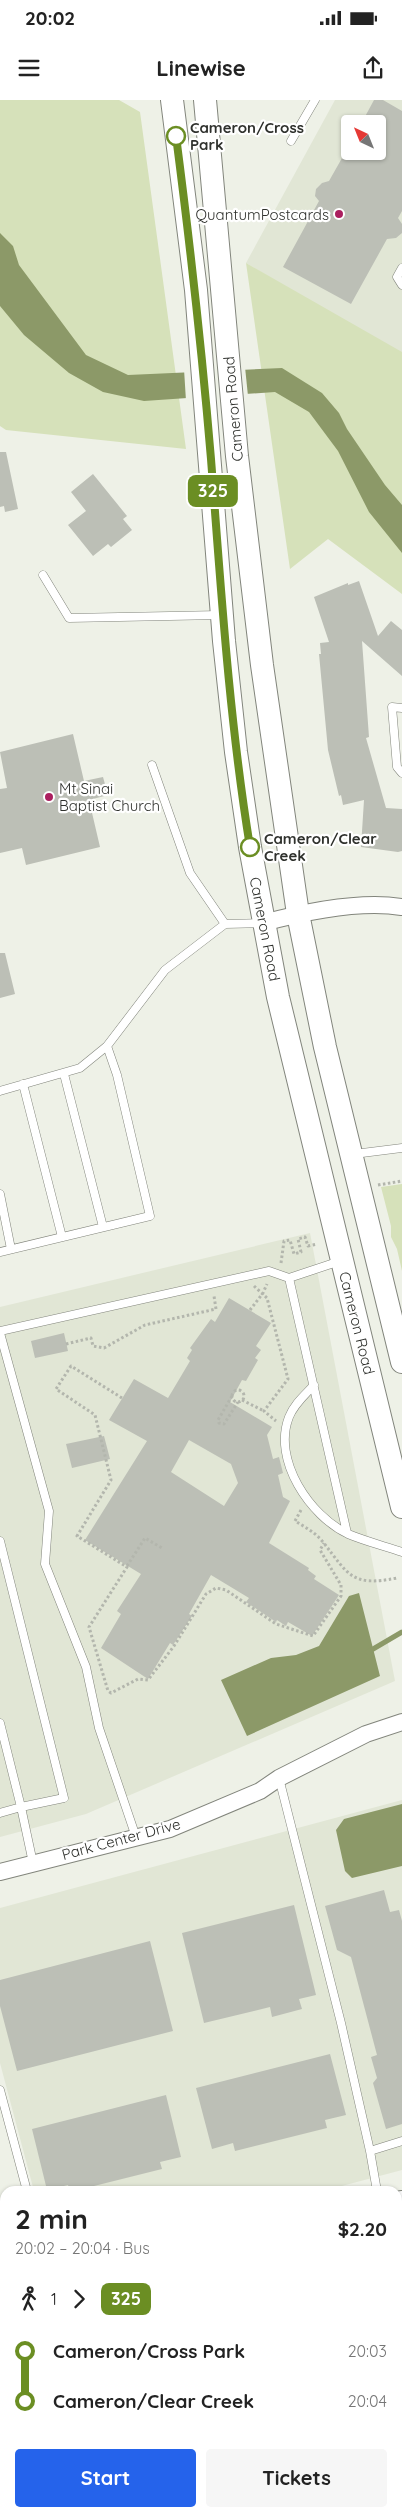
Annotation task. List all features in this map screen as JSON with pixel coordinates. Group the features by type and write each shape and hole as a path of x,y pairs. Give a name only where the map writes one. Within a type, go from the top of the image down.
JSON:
{"main road":[{"name":"Cameron Road","path":"172,100 196,290 222,615 236,752 263,923 278,996 402,1507"},
{"name":"Cameron Road","path":"206,100 237,456 262,666 298,914 310,982 402,1359"}],"street":[{"path":"263,923 298,914 384,904 402,907"},
{"name":"Park Center Drive","path":"0,1872 170,1828 260,1791 279,1778 366,1734 402,1722"}],"lane":[{"path":"291,142 315,100"},
{"path":"402,268 397,277 402,285"},
{"path":"43,575 69,618 222,615"},
{"path":"402,708 392,707 396,767 402,773"},
{"path":"152,765 190,873 225,924"},
{"path":"0,1090 64,1074 80,1068 107,1046 165,970 225,924 263,923"},
{"path":"0,1252 150,1216 117,1075 107,1046"},
{"path":"64,1074 103,1227"},
{"path":"23,1084 62,1237"},
{"path":"351,1154 402,1148"},
{"path":"0,1194 11,1249"},
{"path":"136,1837 100,1728 86,1667 45,1564 49,1512 0,1332 269,1271 290,1278 342,1260"},
{"path":"290,1278 346,1533"},
{"path":"314,1385 297,1403 288,1418 284,1439 296,1484 303,1495 346,1533 402,1552"},
{"path":"0,1541 64,1798 0,1813"},
{"path":"0,1723 33,1863"},
{"path":"279,1778 370,2151 376,2186"},
{"path":"0,2090 26,2186"},
{"path":"370,2151 402,2141"}],"path":[{"path":"377,1185 402,1182"},
{"path":"281,1263 284,1242 290,1240 294,1254 301,1252 298,1239 305,1237 308,1246 317,1244"},
{"path":"250,1310 268,1284"},
{"path":"246,1288 254,1286 267,1298 288,1380 264,1411"},
{"path":"66,1344 91,1338 93,1346 104,1348 122,1336 145,1325 216,1308 214,1295 222,1294"},
{"path":"122,1398 71,1366 56,1389 95,1415 111,1480 77,1536 127,1566"},
{"path":"241,1390 244,1395 242,1400 238,1402 224,1424 218,1422 235,1391 241,1390"},
{"path":"232,1396 238,1402"},
{"path":"242,1400 264,1411 276,1420 275,1426"},
{"path":"298,1504 302,1509 295,1521 313,1532 324,1542 335,1560 352,1577 373,1581 397,1578"},
{"path":"162,1548 145,1538 89,1627 108,1691 111,1693 138,1679 148,1680 174,1646 206,1594 216,1588 226,1590 276,1624 313,1636 341,1596 340,1585 320,1550 324,1542"}],"shaded area":[{"path":"0,100 119,100 140,112 186,449 6,430 0,426"},
{"path":"335,100 402,100 402,357 246,263"},
{"path":"0,233 13,246 19,265 86,355 128,375 282,368 322,393 339,413 347,429 385,485 402,505 402,553 369,512 338,451 309,412 275,392 144,401 103,392 69,373 24,335 0,306"},
{"path":"246,263 402,352 402,594 328,539 290,569"},
{"path":"402,1184 402,1271 397,1249 391,1237 391,1226 381,1187"},
{"path":"310,1233 395,1681 86,1814 0,1837 0,1307"},
{"path":"359,1593 380,1676 247,1736 221,1680 271,1658 296,1655 319,1646 349,1596"},
{"path":"402,1800 402,2170 342,2186 33,2186 0,2063 0,1908"},
{"path":"402,1804 402,1866 352,1878 345,1871 336,1830 344,1819"}],"pier":[{"path":"245,367 248,396 186,401 184,369"}],"building":[{"path":"374,100 383,100 402,111 402,211 398,218 402,224 402,233 396,238 387,239 351,304 283,267 319,201 315,196 316,189 322,183 329,181 341,160 386,160 386,115 366,115"},
{"path":"0,452 6,452 18,509 5,512 4,506 0,507"},
{"path":"93,474 127,516 123,519 132,530 111,547 108,544 93,556 68,525 86,511 71,492"},
{"path":"359,581 378,636 391,621 402,630 402,676 362,641 369,737 366,738 386,808 402,809 402,851 398,852 361,847 364,800 343,805 328,750 319,654 321,654 320,643 329,642 314,597 348,583 348,585"},
{"name":"Mt Sinai Baptist Church","path":"73,734 84,781 103,777 108,795 89,800 100,847 26,865 22,848 0,853 0,789 7,788 0,752"},
{"path":"0,953 5,953 15,994 0,998"},
{"path":"229,1298 271,1323 256,1346 261,1350 255,1358 258,1360 246,1381 242,1380 230,1402 272,1427 267,1435 273,1459 279,1457 283,1473 278,1475 283,1497 290,1501 269,1543 309,1568 308,1570 316,1576 314,1579 339,1595 312,1636 288,1622 286,1626 277,1620 276,1622 246,1602 249,1598 211,1575 189,1614 192,1616 173,1645 170,1643 148,1679 101,1648 121,1614 117,1611 141,1574 85,1540 147,1441 109,1420 134,1379 168,1398 190,1361 187,1358 192,1350 190,1348 211,1319 215,1322","holes":["189,1440 231,1464 238,1483 224,1506 171,1472"]},
{"path":"64,1333 68,1351 35,1358 31,1341"},
{"path":"104,1436 110,1459 72,1468 66,1444"},
{"path":"384,1890 390,1912 399,1910 402,1921 402,2124 386,2129 373,2083 377,2078 371,2057 377,2055 351,1957 337,1950 325,1906"},
{"path":"294,1905 316,1995 299,1999 302,2009 272,2017 270,2007 204,2023 182,1933"},
{"path":"150,1941 173,2031 17,2071 0,2006 0,1980"},
{"path":"330,2054 346,2115 325,2120 327,2128 235,2151 233,2143 212,2149 196,2088"},
{"path":"166,2095 181,2157 160,2162 162,2169 94,2186 46,2186 32,2129"}],"waterway":[{"path":"368,1652 402,1632"}],"bus line":[{"name":"325","path":"176,136 196,290 211,459 224,641 236,752 250,847"}],"place":[{"name":"Cameron/Cross Park","path":"176,136"},
{"name":"QuantumPostcards","path":"339,214"},
{"name":"Mt Sinai Baptist Church","path":"49,797"},
{"name":"Cameron/Clear Creek","path":"250,847"}]}
